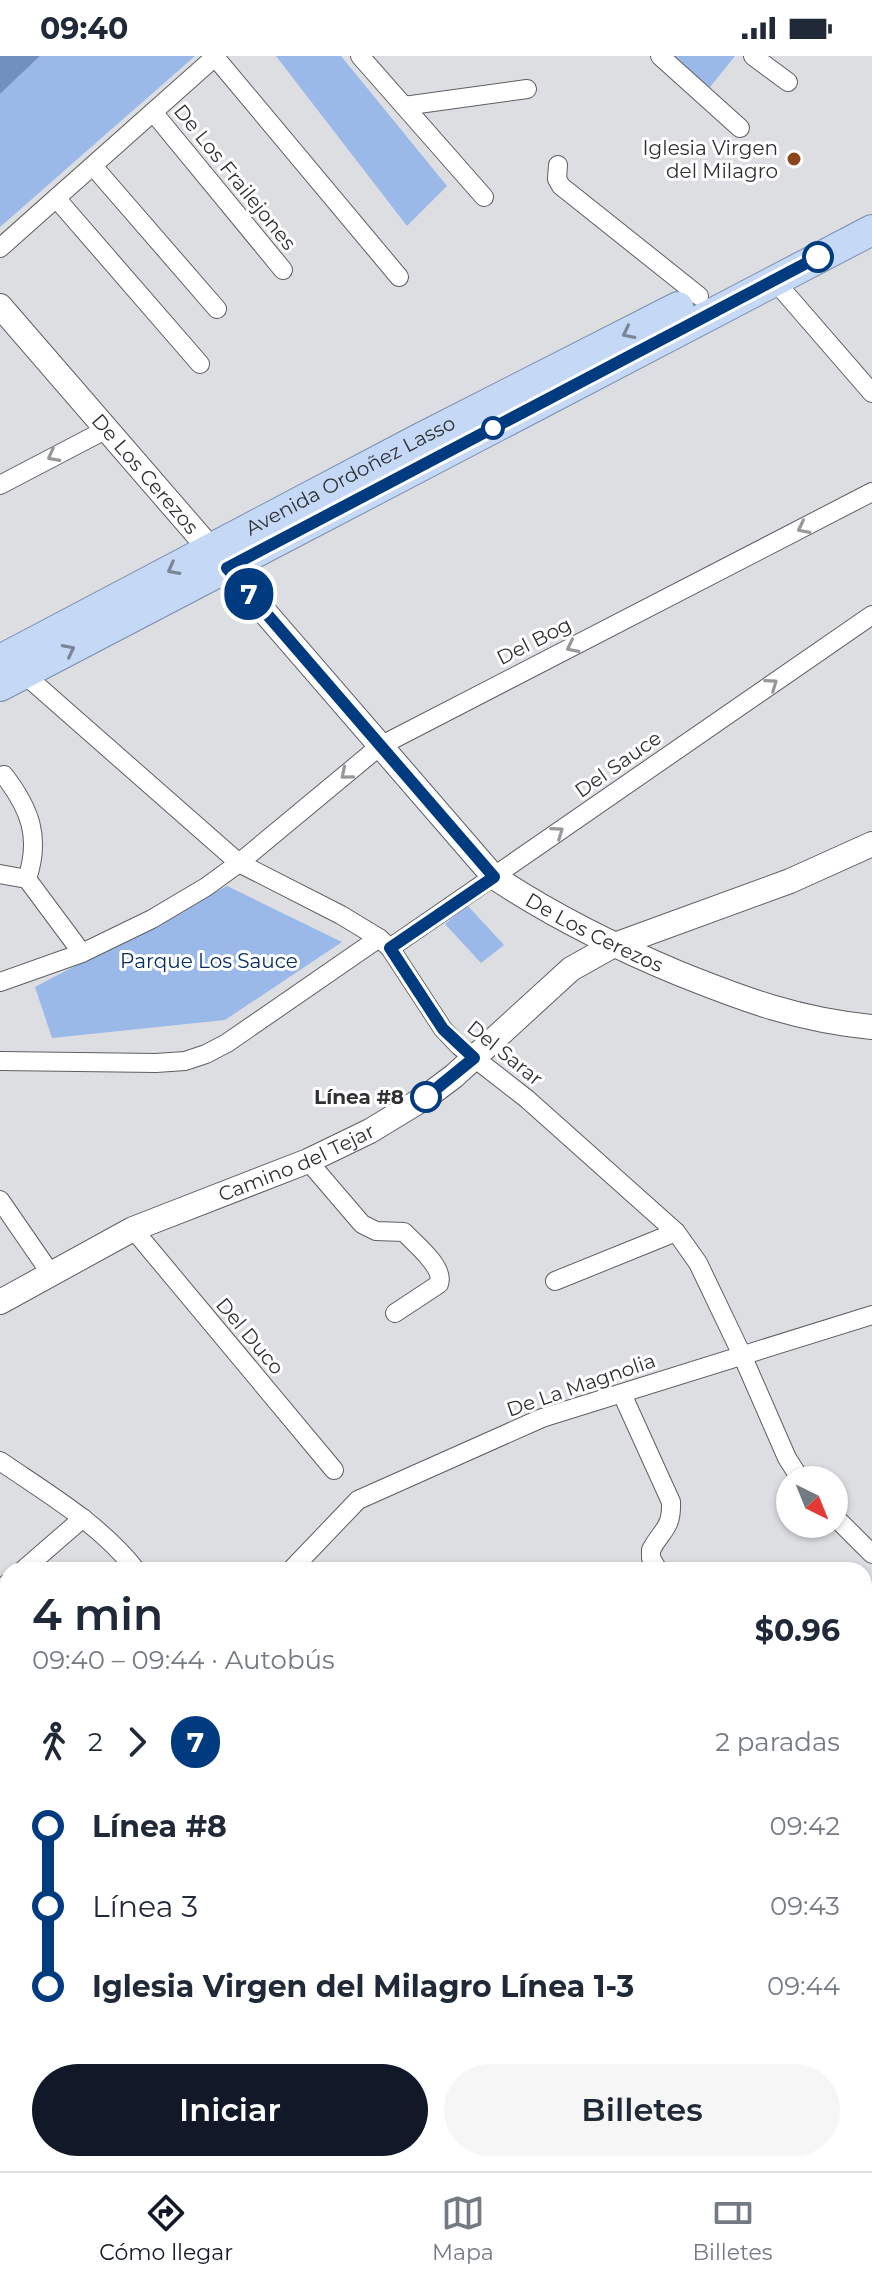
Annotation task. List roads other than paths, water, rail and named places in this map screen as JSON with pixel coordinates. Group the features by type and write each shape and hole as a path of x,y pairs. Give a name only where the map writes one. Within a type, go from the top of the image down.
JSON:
{"main road":[{"name":"Avenida Ordoñez Lasso","path":"8,673 699,296 872,208"},
{"name":"Avenida Ordoñez Lasso","path":"219,559 872,230"}],"street":[{"path":"0,248 216,56 399,277"},
{"path":"360,56 484,197"},
{"path":"660,56 740,128"},
{"path":"753,56 788,82"},
{"path":"404,106 527,89"},
{"name":"De Los Frailejones","path":"153,112 283,270"},
{"path":"558,165 557,179 561,186 699,296"},
{"path":"93,166 217,309"},
{"path":"56,198 200,364"},
{"path":"774,280 872,393"},
{"name":"De Los Cerezos","path":"0,306 494,877 537,905 612,946 773,1010 872,1027"},
{"path":"0,485 107,429"},
{"name":"Del Bog","path":"0,982 82,953 152,919 206,887 380,746 872,492"},
{"name":"Del Sauce","path":"0,1061 156,1063 185,1061 206,1054 494,877 872,615"},
{"name":"Del Sarar","path":"8,673 239,863 341,915 384,943 443,1029 474,1058 527,1099 676,1232 698,1263 792,1466"},
{"path":"4,775 27,812 34,837 33,859 27,879"},
{"name":"Camino del Tejar","path":"0,1302 133,1229 308,1161 370,1131 426,1097 474,1058 571,969 612,946 790,881 872,844"},
{"path":"0,874 27,879 82,953"},
{"path":"308,1161 362,1224 376,1231 404,1232 438,1270 441,1278 439,1284 395,1313"},
{"path":"0,1200 51,1274"},
{"name":"Del Duco","path":"133,1229 334,1470"},
{"path":"555,1281 676,1232"},
{"name":"De La Magnolia","path":"299,1562 358,1500 542,1418 872,1315"},
{"path":"622,1394 671,1502 672,1517 666,1532 651,1550 653,1562"},
{"path":"0,1461 83,1518 129,1562"},
{"path":"32,1562 83,1518"},
{"path":"848,1530 872,1554"}],"place":[{"name":"Iglesia Virgen del Milagro","path":"794,159"},
{"name":"Línea #8","path":"426,1097"}],"park label":[{"name":"Parque Los Sauce","path":"209,961"}]}
